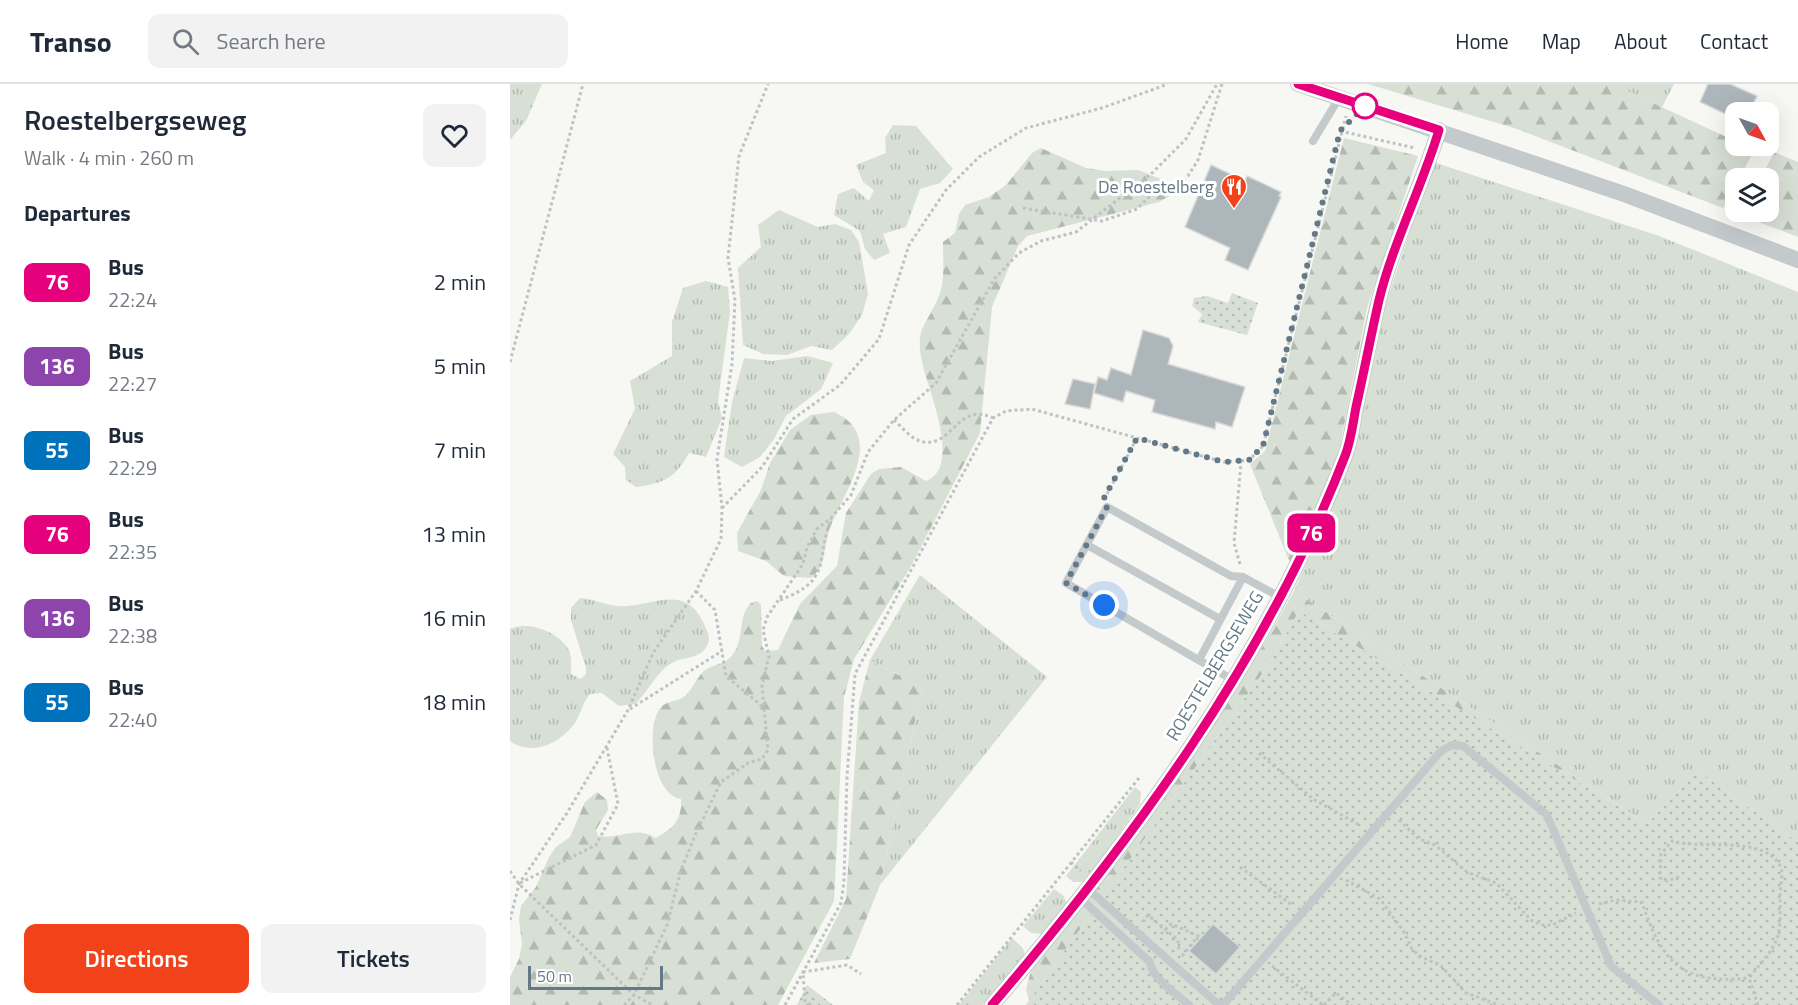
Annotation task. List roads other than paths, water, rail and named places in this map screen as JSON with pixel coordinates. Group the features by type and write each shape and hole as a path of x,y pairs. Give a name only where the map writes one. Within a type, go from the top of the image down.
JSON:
{"street":[{"path":"1298,84 1624,194 1798,260"},
{"name":"ROESTELBERGSEWEG","path":"992,1005 1085,894 1233,680 1280,597 1322,512 1346,453 1380,297 1439,130"}],"lane":[{"path":"1313,141 1339,98"},
{"path":"1233,680 1066,583 1107,507 1231,576 1244,577 1280,597"},
{"path":"1087,545 1220,620"},
{"path":"1199,660 1244,577"},
{"path":"1085,894 1221,1005 1441,751 1452,745 1463,746 1547,815 1611,966 1659,1005"},
{"path":"1085,894 1150,962 1151,968 1159,978 1189,1005"}],"place":[{"name":"De Roestelberg","path":"1234,210"}]}
